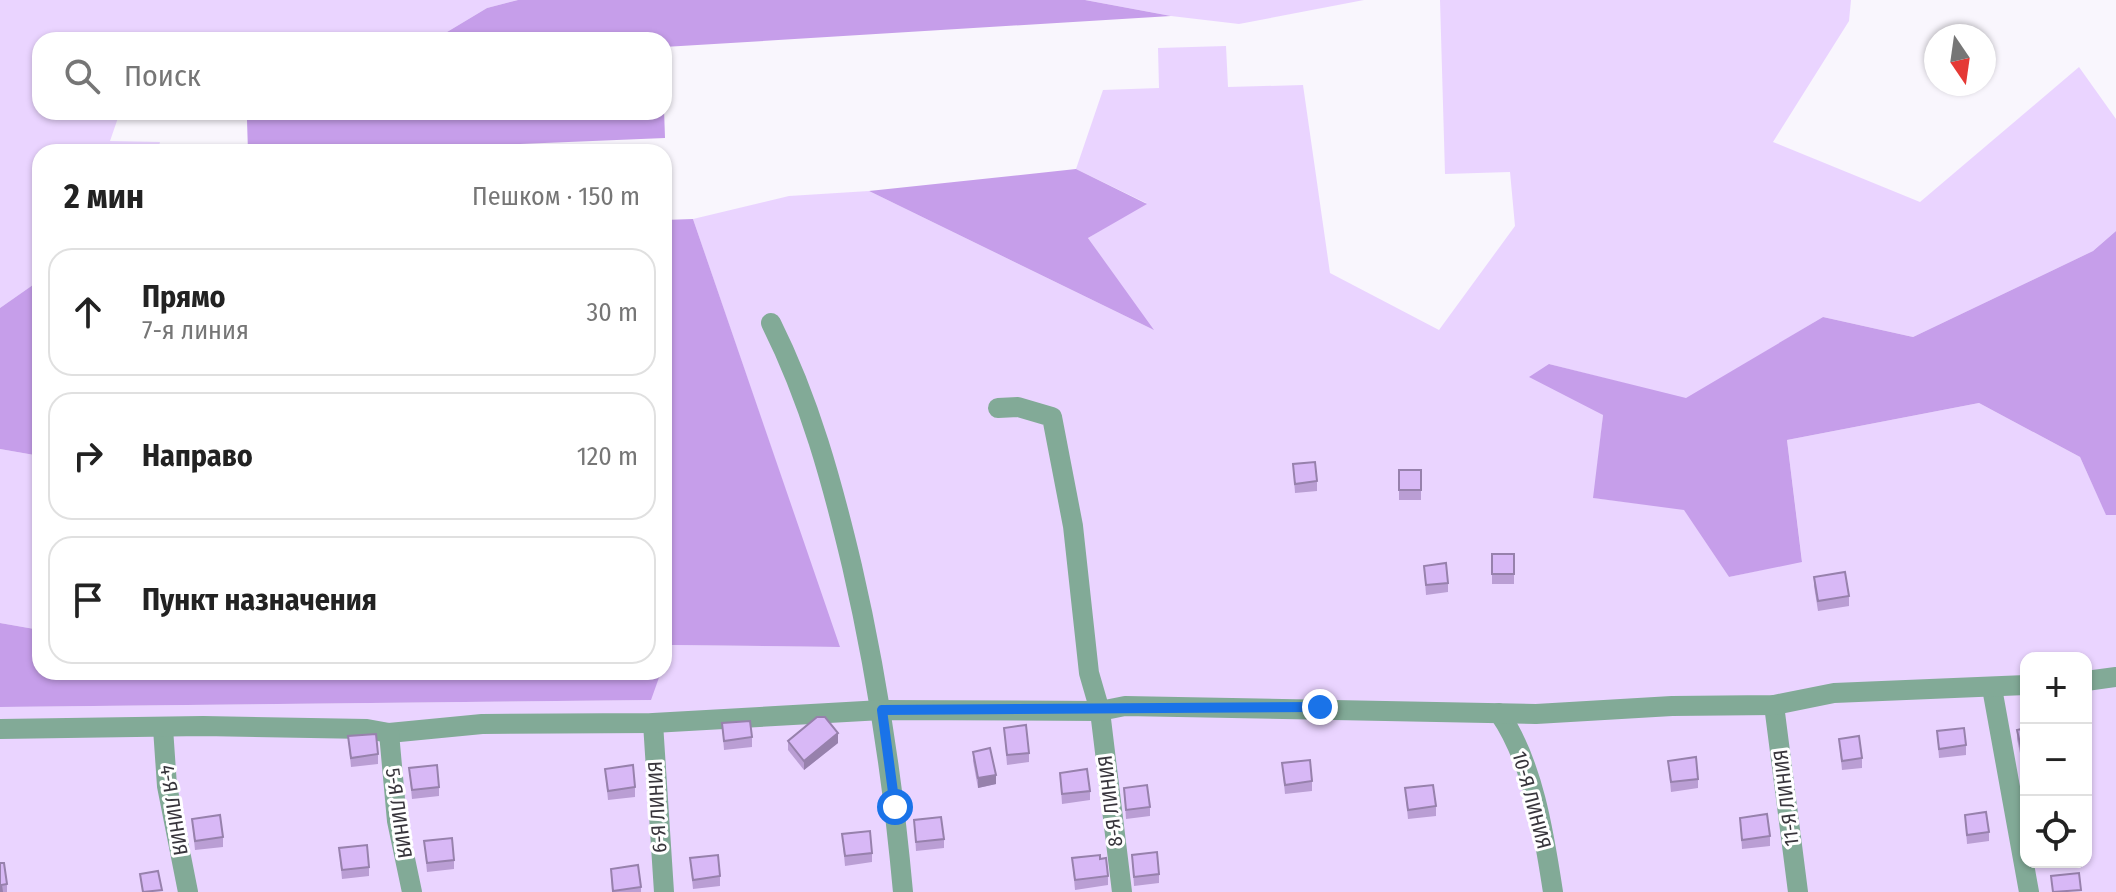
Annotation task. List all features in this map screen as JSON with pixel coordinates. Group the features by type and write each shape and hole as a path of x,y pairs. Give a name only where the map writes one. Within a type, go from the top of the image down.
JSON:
{"street":[{"path":"771,323 791,362 828,462 882,710 903,892"},
{"name":"8-Я ЛИНИЯ","path":"998,408 1018,407 1052,417 1073,526 1089,673 1100,711 1122,892"},
{"path":"2092,680 2116,677"},
{"path":"0,729 203,726 367,729 389,733 496,723 653,723 882,710 1100,711 1125,706 1320,707 1499,713 1774,705 1834,693 2020,686"},
{"path":"1992,688 2029,892"},
{"name":"11-Я ЛИНИЯ","path":"1774,705 1798,892"},
{"name":"10-Я ЛИНИЯ","path":"1499,713 1515,736 1536,809 1553,892"},
{"name":"6-Я ЛИНИЯ","path":"653,723 664,892"},
{"name":"4-Я ЛИНИЯ","path":"163,728 167,786 188,892"},
{"name":"5-Я ЛИНИЯ","path":"389,733 397,821 412,892"}],"shaded area":[{"path":"0,0 518,0 487,8 447,32 32,32 32,120 117,120 110,141 160,142 32,144 32,286 0,308"},
{"path":"518,0 1085,0 1171,16 672,47 672,32 447,32 487,8"},
{"path":"1085,0 1364,0 1239,24 1171,16"},
{"path":"1440,0 1851,0 1849,21 1773,142 1920,202 2079,67 2116,119 2116,231 2093,251 1913,337 1823,317 1686,399 1549,364 1603,415 1594,498 1684,509 1729,577 1802,561 1787,440 1979,403 2080,457 2106,514 2116,515 2116,892 0,892 0,707 650,700 658,680 672,680 672,645 839,647 693,219 789,196 869,191 1152,329 1088,238 1146,203 1076,169 1103,90 1159,88 1158,48 1226,46 1228,87 1303,85 1330,273 1439,330 1515,226 1510,172 1445,174"},
{"path":"247,120 664,120 665,138 522,144 248,144"},
{"path":"1076,169 1147,204 1088,238 1154,330 869,191"},
{"path":"693,219 840,647 672,645 672,220"},
{"path":"2116,231 2116,515 2106,515 2080,457 1979,403 1787,440 1802,562 1729,577 1684,510 1593,498 1603,415 1529,377 1549,364 1686,398 1823,317 1913,337 2093,251"},
{"path":"32,286 32,455 0,449 0,308"},
{"path":"0,449 32,455 32,629 0,623"},
{"path":"0,623 32,629 32,680 658,680 651,700 0,707"}],"building":[{"path":"1315,462 1317,481 1295,484 1293,464"},
{"path":"1399,470 1421,470 1421,490 1399,490"},
{"path":"1492,554 1514,554 1514,574 1492,574"},
{"path":"1446,563 1448,583 1426,585 1424,566"},
{"path":"1845,572 1849,596 1818,601 1814,577"},
{"path":"817,717 825,717 838,733 804,761 788,741"},
{"path":"750,721 752,737 724,741 722,723"},
{"path":"1026,725 1029,753 1007,755 1004,728"},
{"path":"1964,728 1966,745 1939,749 1937,731"},
{"path":"376,734 378,754 351,758 348,736"},
{"path":"1859,736 1862,758 1842,761 1839,739"},
{"path":"990,748 996,775 978,778 973,752"},
{"path":"1696,757 1698,779 1671,782 1668,761"},
{"path":"1310,760 1312,781 1285,785 1282,763"},
{"path":"437,765 439,787 412,790 409,768"},
{"path":"633,765 635,787 608,791 605,769"},
{"path":"1087,769 1090,791 1062,794 1060,773"},
{"path":"1147,785 1150,807 1126,810 1124,788"},
{"path":"1433,785 1436,806 1408,810 1405,788"},
{"path":"1986,812 1989,832 1967,835 1965,815"},
{"path":"1767,814 1770,836 1742,840 1740,818"},
{"path":"220,815 223,837 195,841 192,819"},
{"path":"941,817 944,839 916,842 914,820"},
{"path":"870,831 872,853 845,856 842,834"},
{"path":"452,838 454,860 427,863 424,841"},
{"path":"367,845 369,867 342,870 339,848"},
{"path":"1157,852 1159,874 1134,877 1132,855"},
{"path":"718,855 720,876 693,880 690,858"},
{"path":"1100,855 1100,859 1106,858 1108,876 1075,880 1072,858"},
{"path":"0,863 4,863 7,884 1,885 2,892 0,892"},
{"path":"638,865 641,887 613,891 611,869"},
{"path":"158,871 162,890 143,892 140,874"},
{"path":"2079,873 2081,890 2053,892 2051,876"}],"route":[{"path":"895,807 882,710 1100,711 1125,706 1320,707"}]}
